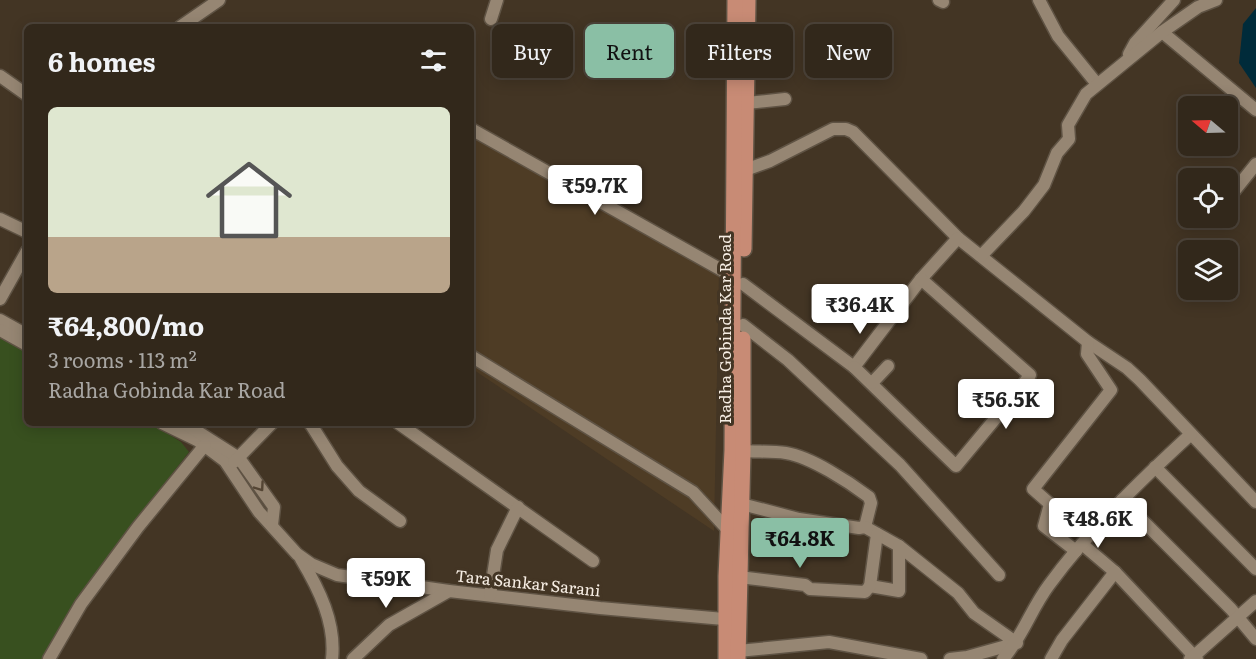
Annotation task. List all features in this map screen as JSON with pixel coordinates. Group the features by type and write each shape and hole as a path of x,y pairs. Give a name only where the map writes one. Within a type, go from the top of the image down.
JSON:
{"main road":[{"path":"730,656 735,503 732,450 739,172 735,0"},
{"path":"739,172 747,103 748,0"},
{"name":"Radha Gobinda Kar Road","path":"735,503 743,451 743,325 738,280"},
{"path":"732,620 739,577 734,531"}],"street":[{"path":"184,24 219,0"},
{"path":"491,19 497,0"},
{"path":"1039,0 1058,36 1097,84"},
{"path":"1128,58 1135,43 1174,0"},
{"path":"981,256 1024,211 1044,185 1057,153 1069,139 1068,125 1086,94 1162,32 1198,7 1216,0"},
{"path":"1162,32 1256,110"},
{"path":"0,76 24,93"},
{"path":"747,103 785,99"},
{"path":"739,172 798,149 833,129 846,129 853,132 958,238 1088,342 1133,374 1256,502"},
{"path":"474,131 738,280 854,367 956,466 1030,375 921,279"},
{"path":"1238,186 1256,164"},
{"path":"0,219 24,231"},
{"path":"854,367 921,279 958,238"},
{"path":"0,299 24,257"},
{"path":"0,320 24,333"},
{"path":"743,325 788,360 892,457 999,575"},
{"path":"0,330 24,343"},
{"path":"1088,342 1087,354 1111,390 1033,489 1050,504 1044,526 1115,572 1194,658 1256,601"},
{"path":"474,358 693,492 734,531"},
{"path":"872,383 888,366"},
{"name":"Tara Sankar Sarani","path":"168,426 205,446 225,461 259,512 297,554 311,564 337,575 449,591 732,620"},
{"path":"189,426 239,458 274,507 272,525"},
{"path":"229,468 269,426"},
{"path":"312,426 337,466 359,491 400,521"},
{"path":"402,426 593,561"},
{"path":"1003,659 1017,643 1040,596 1079,547 1122,500 1191,434"},
{"path":"48,659 81,604 138,527 205,446"},
{"path":"743,451 788,453 838,475 869,497 871,503 865,527"},
{"path":"1155,467 1256,569"},
{"path":"1122,500 1239,618 1256,639"},
{"path":"735,503 799,519 865,527 899,546 958,593 974,613 1017,643"},
{"path":"490,595 496,550 518,507"},
{"path":"739,577 805,585 810,589 865,592 870,586 877,534"},
{"path":"870,586 899,591 899,546"},
{"path":"297,554 315,583 327,613 334,645 332,659"},
{"path":"1051,659 1062,640 1115,572"},
{"path":"353,659 389,625 449,591"},
{"path":"730,656 829,642 921,659"},
{"path":"951,659 967,657 1017,643"}],"shaded area":[{"path":"474,122 719,270 714,531 474,370"}],"green space":[{"path":"0,330 24,346 24,426 156,426 181,442 189,452 117,544 74,607 44,659 0,659"}],"water":[{"path":"1256,8 1256,88 1239,63 1243,24"}]}
